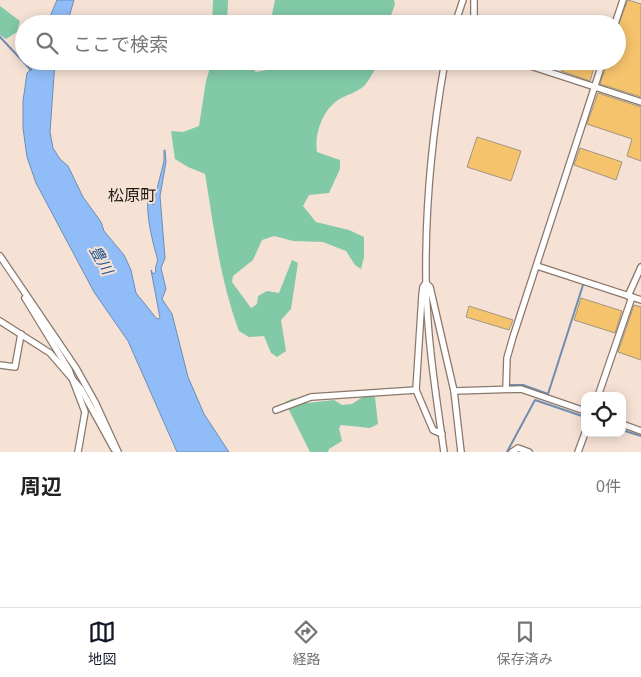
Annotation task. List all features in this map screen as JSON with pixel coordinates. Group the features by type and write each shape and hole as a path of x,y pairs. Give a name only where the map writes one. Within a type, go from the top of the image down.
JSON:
{"street":[{"path":"458,15 463,0"},
{"path":"474,0 474,15"},
{"path":"618,15 622,0"},
{"path":"444,70 430,164 426,283 434,375 444,452"},
{"path":"543,70 641,102"},
{"path":"506,389 507,358 600,70"},
{"path":"0,256 76,368 95,402 118,452"},
{"path":"536,266 641,300"},
{"path":"599,392 641,267"},
{"path":"426,283 423,287 422,295 416,390 433,430 442,434"},
{"path":"426,283 430,288 454,391 461,452"},
{"path":"25,293 26,301 69,370 85,412 78,452"},
{"path":"0,321 50,353 72,381 81,389 109,443 118,452"},
{"path":"0,364 15,367 21,334"},
{"path":"454,391 521,389 581,410"},
{"path":"276,410 311,397 416,390"},
{"path":"626,425 641,431"},
{"path":"578,452 584,437"},
{"path":"512,452 518,448 529,452"}],"green space":[{"path":"213,0 228,0 227,15 212,15"},
{"path":"275,0 394,0 395,4 391,15 272,15"},
{"path":"0,6 15,17 15,33 6,39 0,35"},
{"path":"209,70 254,70 256,72 267,70 374,70 363,87 338,100 324,116 318,130 317,152 340,160 340,169 329,193 309,195 303,206 316,222 349,230 364,237 364,257 361,269 355,265 346,251 323,242 293,241 274,236 262,240 253,260 233,276 232,282 251,308 257,304 258,296 267,291 279,293 292,260 298,263 291,309 281,320 286,351 277,357 271,353 264,336 249,337 239,331 222,273 205,174 175,159 171,131 183,132 199,126"},
{"path":"364,396 375,397 378,424 370,428 341,425 339,428 342,441 329,449 328,452 310,452 285,402 294,398 308,403 334,400 342,405 352,404"}],"water":[{"path":"57,0 74,0 70,15 51,15"},
{"name":"豊川","path":"30,70 54,70 50,132 53,148 60,159 68,166 83,197 101,222 104,231 124,255 131,270 136,293 157,319 160,318 151,270 153,274 156,272 157,259 150,225 148,193 153,205 165,150 166,162 160,196 165,258 161,268 166,289 162,299 172,314 188,377 204,414 229,452 177,452 128,341 94,292 36,183 27,157 23,128 23,101 27,73"}],"building":[{"path":"628,0 641,4 641,97 600,84 605,70 626,70 626,15 622,15"},
{"path":"561,70 593,70 590,81"},
{"path":"598,93 641,107 641,161 627,156 632,139 587,124"},
{"path":"477,137 521,151 511,181 467,167"},
{"path":"580,148 622,162 616,180 574,165"},
{"path":"581,298 622,311 615,333 574,320"},
{"path":"634,305 641,307 641,360 618,352"},
{"path":"469,306 513,320 509,330 466,317"}],"waterway":[{"path":"0,37 15,53"},
{"path":"509,385 523,385 548,394 583,285"},
{"path":"507,452 535,400 581,416"},
{"path":"626,431 641,436"}],"district":[{"name":"松原町","path":"132,195"}]}
